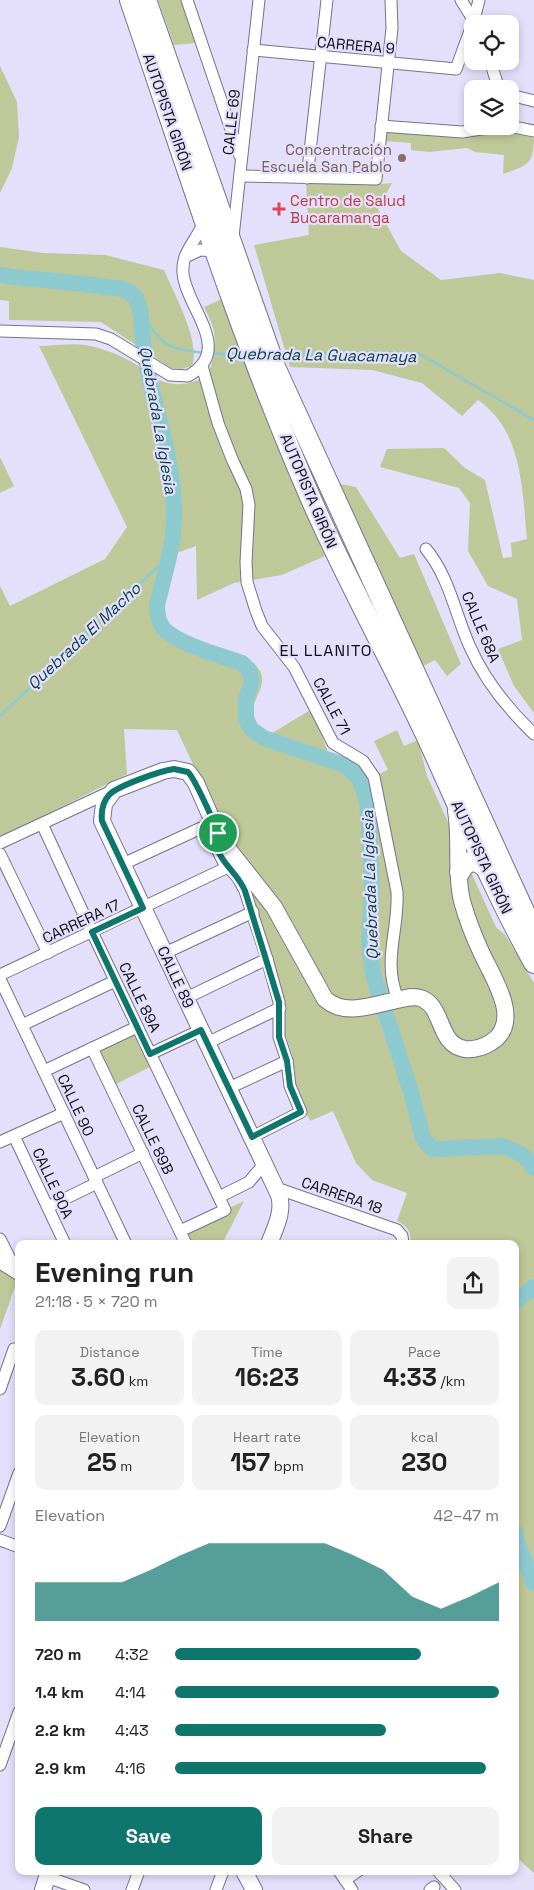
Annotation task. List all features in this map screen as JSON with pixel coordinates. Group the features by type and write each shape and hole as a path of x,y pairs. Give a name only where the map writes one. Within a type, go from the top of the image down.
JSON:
{"highway":[{"name":"AUTOPISTA GIRÓN","path":"130,0 205,219 224,248"},
{"name":"AUTOPISTA GIRÓN","path":"146,0 224,248 310,497 331,544 415,713 505,910 534,963"},
{"name":"AUTOPISTA GIRÓN","path":"262,357 534,933"},
{"path":"460,872 464,865 471,861 479,862 485,867"}],"street":[{"path":"187,0 242,160"},
{"name":"CALLE 69","path":"224,248 240,176 259,0"},
{"path":"307,178 327,0"},
{"path":"240,176 376,179 392,28 391,0"},
{"path":"461,0 471,15"},
{"path":"476,15 479,0"},
{"name":"CARRERA 9","path":"253,50 456,69 464,49"},
{"path":"519,97 534,101"},
{"path":"381,126 464,132"},
{"path":"519,128 534,131"},
{"path":"0,331 96,334 110,339 155,368 176,377 188,376 203,362 208,344 206,332 183,274 187,250 200,232 205,219"},
{"path":"185,257 200,250 224,248"},
{"name":"CALLE 71","path":"203,362 218,422 246,489 249,505 246,562 247,582 262,626 294,668 333,743 363,761 374,777 397,892 398,906 392,934 390,962 393,987 387,1002"},
{"name":"CALLE 68A","path":"426,549 441,570 476,660 502,699 534,734"},
{"path":"0,843 114,790 163,771 183,770 192,776 196,783 218,833 231,854 274,907 325,999 338,1008 345,1009 413,997 424,999 433,1009 448,1040 458,1047 466,1049 485,1046 499,1035 504,1025 505,1008 502,997 482,954 462,898 458,828 451,791"},
{"path":"102,821 104,804 114,790"},
{"name":"CALLE 89","path":"82,805 94,811 102,821 276,1188 281,1209 271,1240"},
{"path":"460,872 462,854 478,812"},
{"name":"CALLE 89A","path":"42,824 225,1210 180,1231"},
{"path":"123,864 201,828"},
{"path":"218,833 216,847 228,867 242,884 267,959 280,1008 279,1037 287,1061 290,1086 301,1112 252,1137"},
{"path":"0,854 48,953"},
{"name":"CARRERA 17","path":"0,977 228,867"},
{"path":"164,953 252,912"},
{"path":"186,998 267,959"},
{"name":"CALLE 90","path":"0,977 124,1240"},
{"path":"22,1025 115,981"},
{"path":"150,1054 280,1008"},
{"path":"44,1071 137,1027"},
{"name":"CALLE 89B","path":"92,1048 184,1240"},
{"path":"229,1088 287,1061"},
{"path":"0,1142 64,1113"},
{"name":"CALLE 90A","path":"14,1136 63,1240"},
{"path":"48,1206 143,1153"},
{"path":"219,1197 249,1182 264,1164"},
{"name":"CARRERA 18","path":"276,1188 397,1230 402,1240"},
{"path":"0,1239 15,1267"},
{"path":"0,1260 15,1270"},
{"path":"0,1389 15,1355"},
{"path":"0,1526 15,1484"},
{"path":"0,1540 15,1546"},
{"path":"0,1765 4,1739 15,1719"},
{"path":"132,1890 138,1875"},
{"path":"216,1890 222,1875"},
{"path":"246,1875 254,1890"},
{"path":"442,1875 455,1890"},
{"path":"46,1879 84,1890"}],"green space":[{"path":"158,0 182,0 196,43 174,45"},
{"path":"0,66 17,102 19,137 12,168 0,193"},
{"path":"464,129 464,135 519,135 519,131 534,135 534,145 528,162 519,168 503,174 504,155 475,152 467,148 429,152 411,150 411,143 384,141 385,130"},
{"path":"306,182 369,185 392,183 378,209 401,251 441,280 500,273 534,280 534,713 514,686 498,649 522,640 517,599 488,586 468,551 470,503 459,488 380,467 387,449 444,448 465,468 485,480 503,558 512,557 511,543 527,539 518,463 504,428 493,413 478,400 462,416 422,383 372,370 290,367 254,245 309,235"},
{"path":"0,247 43,253 105,255 164,270 190,331 194,356 192,366 181,369 171,368 101,322 9,320 9,301 0,300"},
{"path":"222,299 246,366 325,556 282,575 234,583 197,600 196,546 177,553 164,610 168,627 183,637 254,663 260,672 262,681 252,712 253,720 258,727 269,735 312,709 328,752 357,762 368,779 388,770 374,741 397,730 404,746 418,740 427,776 496,927 505,935 534,983 534,1873 519,1860 519,1240 410,1240 408,1230 397,1221 407,1193 372,1180 356,1163 333,1111 310,1121 296,1088 292,1054 285,1034 285,1014 277,977 257,907 249,884 177,730 124,729 127,774 0,838 0,586 10,606 105,559 127,527 39,346 74,344 91,346 124,358 161,381 184,384 199,380 205,375 212,362 215,340 211,322 204,307"},
{"path":"0,457 14,486 0,493"},
{"path":"340,484 356,487 400,558 414,554 461,664 447,676 435,660 423,666"},
{"path":"134,1029 152,1066 114,1085 96,1047"},
{"path":"244,1201 224,1240 188,1240 183,1230"},
{"path":"0,1248 15,1277 15,1287 0,1329"}],"waterway":[{"name":"Quebrada La Iglesia","path":"0,275 119,288 129,291 138,302 146,362 166,450 173,494 174,527 157,605 160,623 169,634 178,639 242,663 249,670 252,681 246,699 246,718 251,729 264,738 344,765 359,778 367,801 369,827 372,887 369,943 373,974 411,1092 422,1135 427,1144 433,1149 503,1146 523,1155 534,1168"},
{"name":"Quebrada La Guacamaya","path":"140,309 153,330 165,343 180,349 205,353"},
{"name":"Quebrada La Guacamaya","path":"278,355 370,352 418,353 534,420"},
{"name":"Quebrada La Guacamaya","path":"211,353 245,356"},
{"name":"Quebrada El Macho","path":"0,716 169,556"},
{"name":"Quebrada La Iglesia","path":"519,1299 534,1287"},
{"name":"Quebrada La Iglesia","path":"519,1548 534,1583"}],"place":[{"name":"Concentración Escuela San Pablo","path":"402,158"},
{"name":"Centro de Salud Bucaramanga","path":"279,209"}],"district":[{"name":"EL LLANITO","path":"326,650"}],"route":[{"path":"174,769 188,772 196,783 218,833 216,847 223,861 242,884 267,959 279,1002 280,1041 287,1061 290,1086 301,1112 252,1137 201,1030 150,1054 92,932 143,908 102,821 104,804 114,790 163,771 174,769"}]}
